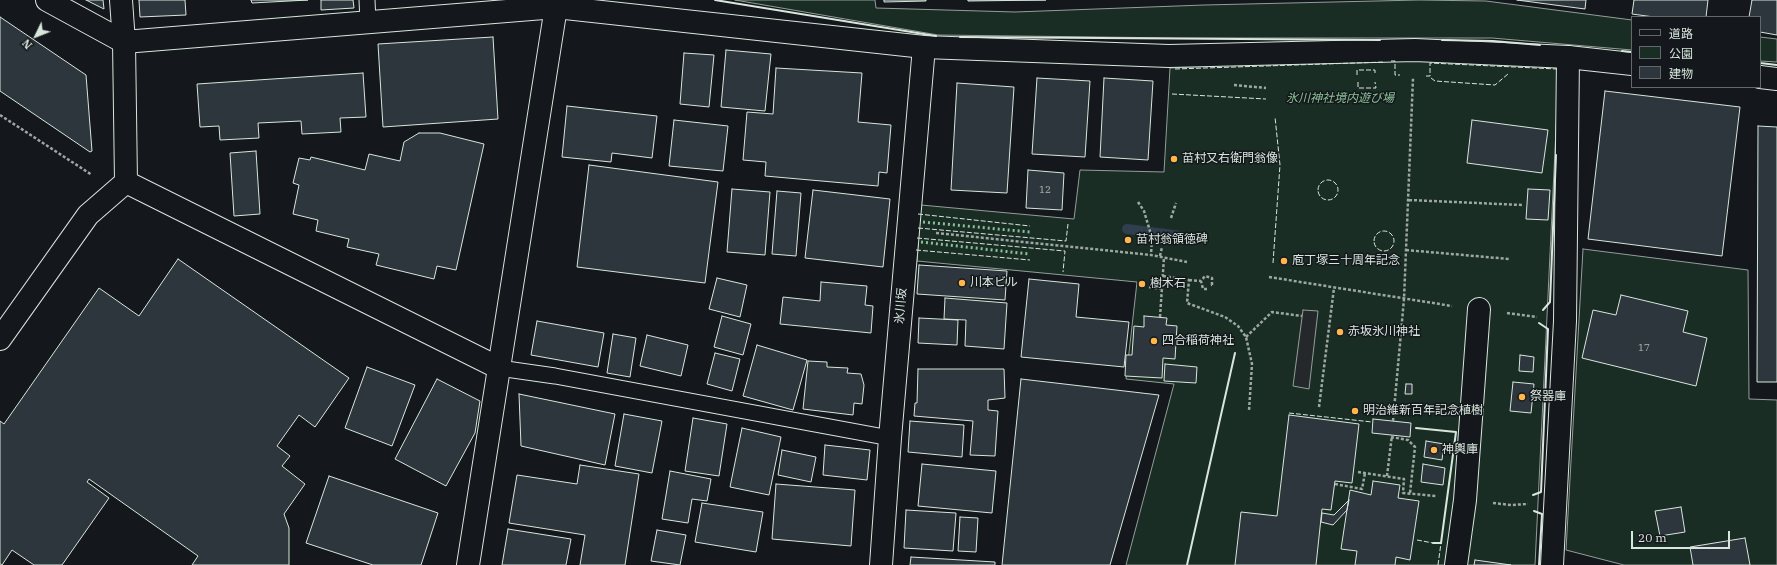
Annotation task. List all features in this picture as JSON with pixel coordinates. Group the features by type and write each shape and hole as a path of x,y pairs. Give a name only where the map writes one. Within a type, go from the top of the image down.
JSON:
{"street":[{"path":"47,0 124,42 368,22 555,3 924,47 1169,56 1415,50 1568,57 1631,64"},
{"path":"0,339 88,215 126,182 124,42 121,0"},
{"path":"468,565 555,3"},
{"name":"氷川坂","path":"881,565 890,438 924,47"},
{"path":"1552,565 1565,321 1568,57"},
{"path":"1761,77 1777,79"},
{"path":"126,182 499,368"},
{"path":"1456,565 1465,500 1479,309"}],"lane":[{"path":"367,0 368,22"},
{"path":"499,368 555,376 890,438"}],"path":[{"path":"1393,421 1404,299 1413,75"},
{"path":"1226,84 1266,88"},
{"path":"0,115 92,175"},
{"path":"1408,200 1522,205"},
{"path":"1138,202 1144,211 1150,232 1151,255"},
{"path":"1171,218 1176,203"},
{"path":"908,230 1160,256 1187,262"},
{"path":"1160,256 1162,247"},
{"path":"1406,250 1509,259"},
{"path":"1160,316 1164,257"},
{"path":"1163,276 1201,281"},
{"path":"1207,289 1202,290 1201,281 1205,276 1212,278 1212,285 1214,285"},
{"path":"1269,277 1404,299 1565,321"},
{"path":"1189,280 1187,303 1225,317 1238,326 1246,337 1252,364 1249,411"},
{"path":"1149,287 1162,289"},
{"path":"1319,407 1334,288"},
{"path":"1246,337 1272,312 1302,316"},
{"path":"1358,472 1387,476 1392,436 1408,440 1415,447 1410,493"},
{"path":"1335,484 1362,489 1365,473"}],"green space":[{"path":"735,0 875,0 876,8 1015,12 1204,5 1419,0 1486,1 1631,20 1631,50 1492,38 1178,38 938,35"},
{"path":"1761,37 1777,39 1777,62 1761,61"},
{"name":"赤坂氷川神社","path":"1402,58 1559,67 1535,565 1126,565 1174,384 1126,379 1137,282 917,261 921,205 1074,219 1080,170 1164,172 1170,68"},
{"path":"1583,249 1748,270 1749,399 1777,400 1777,565 1624,565 1566,550"}],"shaded area":[{"path":"1303,310 1318,311 1309,389 1293,386"}],"building":[{"path":"86,0 103,0 104,9"},
{"path":"139,0 185,0 186,15 140,17"},
{"path":"251,0 308,0 252,3"},
{"path":"321,0 353,0 354,8 321,10"},
{"path":"884,0 926,0 926,1 884,2"},
{"path":"968,0 1046,0 968,1"},
{"path":"1517,0 1586,0 1585,9"},
{"path":"1634,0 1708,0 1706,16 1647,16 1632,14"},
{"path":"1752,0 1777,0 1777,35 1761,32 1761,16 1749,16"},
{"path":"0,17 86,75 92,151 90,152 0,91"},
{"path":"493,37 498,119 383,127 378,44"},
{"path":"726,50 771,54 765,111 721,107"},
{"path":"684,53 714,55 709,107 680,104"},
{"path":"776,68 862,73 858,122 891,125 887,173 879,172 878,186 765,176 766,162 743,160 747,112 773,114"},
{"path":"363,73 366,117 340,118 341,132 302,134 301,121 258,123 259,138 220,140 219,126 200,127 197,84"},
{"path":"1037,78 1090,81 1085,157 1032,154"},
{"path":"1104,78 1153,81 1148,160 1100,157"},
{"path":"957,83 1014,87 1007,193 951,190"},
{"path":"1605,91 1740,107 1722,256 1588,239"},
{"path":"567,106 657,116 652,158 612,153 611,162 562,157"},
{"path":"674,120 728,126 723,171 669,166"},
{"path":"1472,120 1548,130 1542,173 1467,163"},
{"path":"1758,126 1777,127 1777,382 1757,382"},
{"path":"419,133 440,133 484,144 456,270 437,266 434,279 376,265 379,254 347,247 349,239 316,231 318,220 293,214 299,185 293,183 299,158 310,160 311,157 365,170 369,154 400,161 404,142"},
{"path":"256,151 260,214 234,216 230,153"},
{"path":"589,165 718,182 705,283 577,267"},
{"path":"1028,170 1064,173 1062,210 1026,208"},
{"path":"732,189 770,192 765,255 727,252"},
{"path":"1528,189 1550,190 1548,220 1526,219"},
{"path":"813,190 890,199 883,267 805,258"},
{"path":"777,191 801,193 796,256 772,254"},
{"path":"178,259 349,378 315,427 299,415 277,446 290,456 282,466 305,484 284,514 289,528 289,565 192,565 198,556 89,479 87,482 109,498 62,565 34,565 12,550 2,565 0,564 0,421 4,424 99,288 139,316"},
{"name":"川本ビル","path":"919,265 1007,271 1005,300 917,294"},
{"path":"717,278 747,285 740,317 709,309"},
{"path":"1029,279 1079,284 1076,317 1129,322 1124,367 1021,357"},
{"path":"821,282 867,286 865,305 873,306 871,333 780,324 783,297 820,301"},
{"path":"1621,295 1688,311 1683,332 1707,338 1696,386 1582,358 1593,310 1616,315"},
{"path":"945,298 1007,303 1004,349 965,346 966,320 944,319"},
{"path":"722,316 751,324 743,355 714,347"},
{"name":"四合稲荷神社","path":"1144,316 1167,318 1166,325 1177,326 1175,359 1163,358 1162,378 1125,376 1126,355 1132,355 1134,326 1144,327"},
{"path":"919,318 958,320 957,345 918,343"},
{"path":"537,321 604,333 598,367 531,355"},
{"path":"613,334 636,338 630,377 607,373"},
{"path":"647,335 688,345 681,376 640,366"},
{"path":"757,345 807,360 793,410 743,396"},
{"path":"715,353 740,359 732,391 707,384"},
{"path":"1520,355 1534,357 1533,372 1519,371"},
{"path":"808,361 827,362 827,367 848,368 847,373 861,374 864,385 862,404 854,403 853,415 803,409"},
{"path":"1165,364 1197,367 1196,383 1164,381"},
{"path":"367,367 415,385 392,446 345,428"},
{"path":"918,369 1004,369 1005,398 988,400 988,410 998,411 995,456 970,455 973,421 914,416 915,403 917,403"},
{"path":"437,379 480,401 475,433 446,486 395,459"},
{"path":"1021,379 1159,395 1110,565 1002,565"},
{"name":"祭器庫","path":"1513,382 1534,384 1531,413 1510,411"},
{"path":"1406,384 1412,384 1412,394 1405,394"},
{"path":"519,394 615,414 605,465 521,446"},
{"path":"624,414 662,421 652,473 615,466"},
{"path":"1289,415 1359,424 1352,483 1335,481 1331,510 1322,509 1316,565 1235,565 1241,512 1277,516"},
{"path":"693,418 727,424 719,476 685,471"},
{"path":"1373,419 1411,423 1410,437 1372,433"},
{"path":"910,421 964,425 962,457 908,452"},
{"path":"742,428 781,437 769,495 730,487"},
{"name":"神輿庫","path":"1426,441 1444,444 1442,460 1424,457"},
{"path":"825,445 870,450 867,480 823,475"},
{"path":"782,450 816,457 811,482 778,475"},
{"path":"922,464 996,471 992,513 918,506"},
{"path":"1423,464 1445,468 1443,485 1421,482"},
{"path":"580,465 639,474 625,565 580,565 585,535 509,523 517,475 577,484"},
{"path":"670,471 711,479 707,501 692,499 688,523 662,519"},
{"path":"329,476 438,513 421,565 373,565 306,543"},
{"path":"1373,481 1400,485 1398,498 1419,501 1410,560 1396,557 1395,565 1355,565 1357,551 1341,549 1350,490 1371,495"},
{"path":"776,484 855,490 851,546 772,539"},
{"path":"1349,500 1347,510 1333,525 1321,522 1322,513 1334,515"},
{"path":"702,503 763,512 756,552 695,542"},
{"path":"1681,507 1685,532 1660,536 1655,511"},
{"path":"906,510 956,513 953,551 904,548"},
{"path":"960,517 978,518 976,552 958,551"},
{"path":"508,529 571,539 566,565 502,565"},
{"path":"657,530 686,535 680,565 651,561"},
{"path":"1745,538 1750,565 1693,565 1690,547"},
{"path":"911,557 995,562 995,565 910,565"},
{"path":"1475,560 1511,565 1474,565"}],"waterway":[{"path":"1127,229 1181,236"}],"hedge":[{"path":"923,222 1030,232"},
{"path":"921,242 1029,254"}],"fence":[{"path":"1391,61 1395,61 1395,75 1400,75"},
{"path":"1175,69 1385,62"},
{"path":"1426,76 1430,76 1430,63 1557,69"},
{"path":"1357,75 1357,70 1375,70 1375,75"},
{"path":"1431,78 1435,81 1495,85 1508,74"},
{"path":"1358,82 1358,88 1376,88 1375,82"},
{"path":"1172,94 1266,99"},
{"path":"1273,263 1280,165 1275,117"},
{"path":"1328,180 1335,183 1338,190 1335,197 1328,200 1321,197 1318,190 1321,183 1328,180"},
{"path":"918,214 1030,226"},
{"path":"918,228 1066,241 1068,224"},
{"path":"1384,231 1391,234 1394,241 1391,248 1384,251 1377,248 1374,241 1377,234 1384,231"},
{"path":"917,238 1065,251 1063,272"},
{"path":"916,250 1030,260"},
{"path":"1289,413 1372,422"},
{"path":"1417,540 1433,543"},
{"path":"1438,565 1441,543"}],"wall":[{"path":"715,0 936,36"},
{"path":"960,37 1380,40"},
{"path":"1442,40 1493,41 1540,45"},
{"path":"1622,51 1631,52"},
{"path":"1761,63 1777,65"},
{"path":"1543,310 1550,302 1556,155"},
{"path":"1533,495 1541,492 1548,329 1539,323"},
{"path":"1187,565 1235,353"},
{"path":"1416,428 1456,432 1441,543 1433,543"},
{"path":"1534,511 1542,514 1539,565"}],"place":[{"name":"苗村又右衛門翁像","path":"1174,159"},
{"name":"苗村翁領徳碑","path":"1128,240"},
{"name":"庖丁塚三十周年記念","path":"1284,261"},
{"name":"川本ビル","path":"962,283"},
{"name":"樹木石","path":"1142,284"},
{"name":"赤坂氷川神社","path":"1340,332"},
{"name":"四合稲荷神社","path":"1154,341"},
{"name":"祭器庫","path":"1522,397"},
{"name":"明治維新百年記念植樹","path":"1355,411"},
{"name":"神輿庫","path":"1434,450"}],"park label":[{"name":"氷川神社境内遊び場","path":"1340,99"}]}
